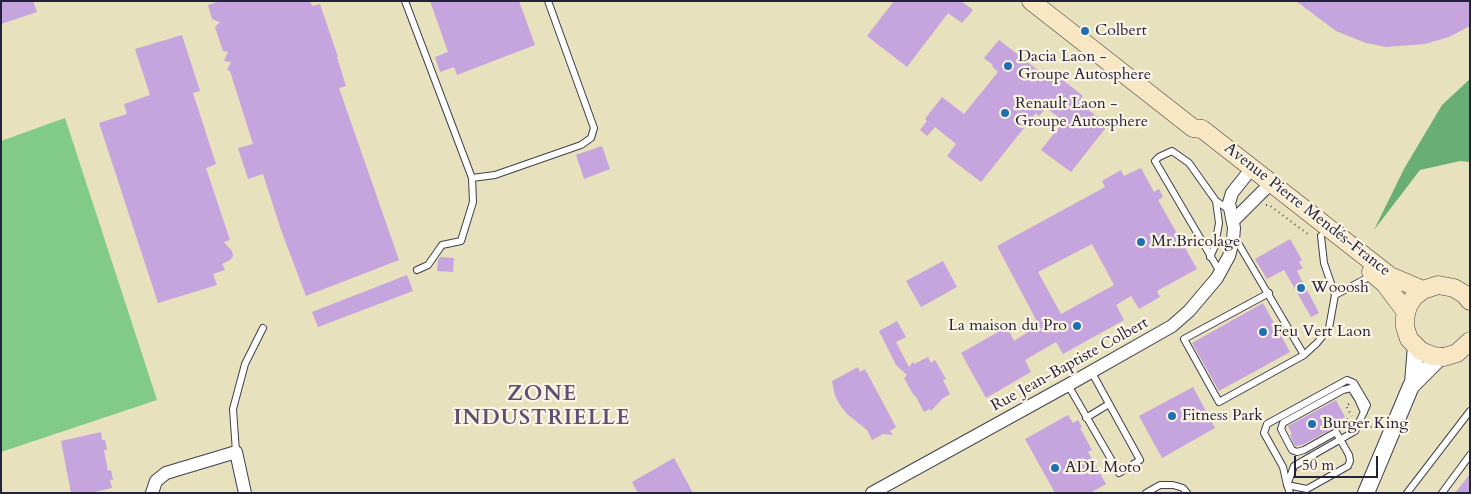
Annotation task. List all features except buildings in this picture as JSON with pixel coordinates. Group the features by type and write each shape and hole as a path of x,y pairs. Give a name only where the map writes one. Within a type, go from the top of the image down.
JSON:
{"main road":[{"name":"Avenue Pierre Mendés-France","path":"1031,1 1193,128 1202,129 1265,192 1315,236 1375,275 1385,284 1406,312"},
{"name":"Avenue Pierre Mendés-France","path":"1265,192 1390,276 1423,290"},
{"path":"1467,347 1457,353 1433,356 1421,351 1416,346 1409,338 1405,327 1408,306 1414,297 1423,290 1438,285 1454,288 1464,294 1470,301"}],"street":[{"name":"Rue Jean-Baptiste Colbert","path":"872,493 887,489 1172,326 1189,311 1220,272 1229,256 1234,240 1229,203 1232,193 1248,173"},
{"path":"1231,215 1265,192"},
{"path":"1366,493 1413,383 1416,346"},
{"path":"1413,383 1441,356"},
{"path":"152,493 156,480 166,473 236,452 244,493"}],"lane":[{"path":"405,1 472,178 473,202 461,241 442,245 428,265 417,270"},
{"path":"472,178 495,174 581,145 591,138 594,128 548,1"},
{"path":"1220,272 1155,161 1159,156 1172,151 1189,163 1216,201 1231,215"},
{"path":"1210,257 1215,246 1219,223 1216,201"},
{"path":"1269,293 1184,339 1219,402 1304,355 1330,328 1335,295 1315,236"},
{"path":"1234,240 1238,242 1304,355"},
{"path":"1335,295 1375,275"},
{"path":"236,452 233,409 245,364 263,328"},
{"path":"1068,385 1118,473 1140,460 1090,372"},
{"path":"1287,485 1294,466 1355,431 1367,405 1354,383 1347,380 1267,424 1264,433 1283,467 1287,485 1290,493"},
{"path":"1287,485 1307,489 1348,466 1349,455 1336,432 1304,450 1297,452 1292,450 1281,429 1283,423 1343,390 1351,388 1364,412"},
{"path":"1086,418 1109,404"},
{"path":"1407,493 1470,412"},
{"path":"1442,493 1470,455"},
{"path":"1146,493 1160,485 1173,485 1183,488 1187,493"}],"path":[{"path":"1265,192 1269,205 1315,236"},
{"path":"1349,404 1346,406 1355,420"},
{"path":"1339,426 1338,424 1352,416"},
{"path":"1362,423 1380,430"}],"green space":[{"path":"1470,79 1470,162 1460,161 1420,170 1374,230 1404,169 1442,105"},
{"path":"65,118 157,400 1,452 1,141"}],"place":[{"name":"Colbert","path":"1085,31"},
{"name":"Dacia Laon - Groupe Autosphere","path":"1008,66"},
{"name":"Renault Laon - Groupe Autosphere","path":"1005,113"},
{"name":"Mr.Bricolage","path":"1141,242"},
{"name":"Wooosh","path":"1301,288"},
{"name":"La maison du Pro","path":"1077,326"},
{"name":"Feu Vert Laon","path":"1263,332"},
{"name":"Fitness Park","path":"1172,416"},
{"name":"Burger King","path":"1312,424"},
{"name":"ADL Moto","path":"1055,468"}],"district":[{"name":"ZONE INDUSTRIELLE","path":"542,407"}]}
